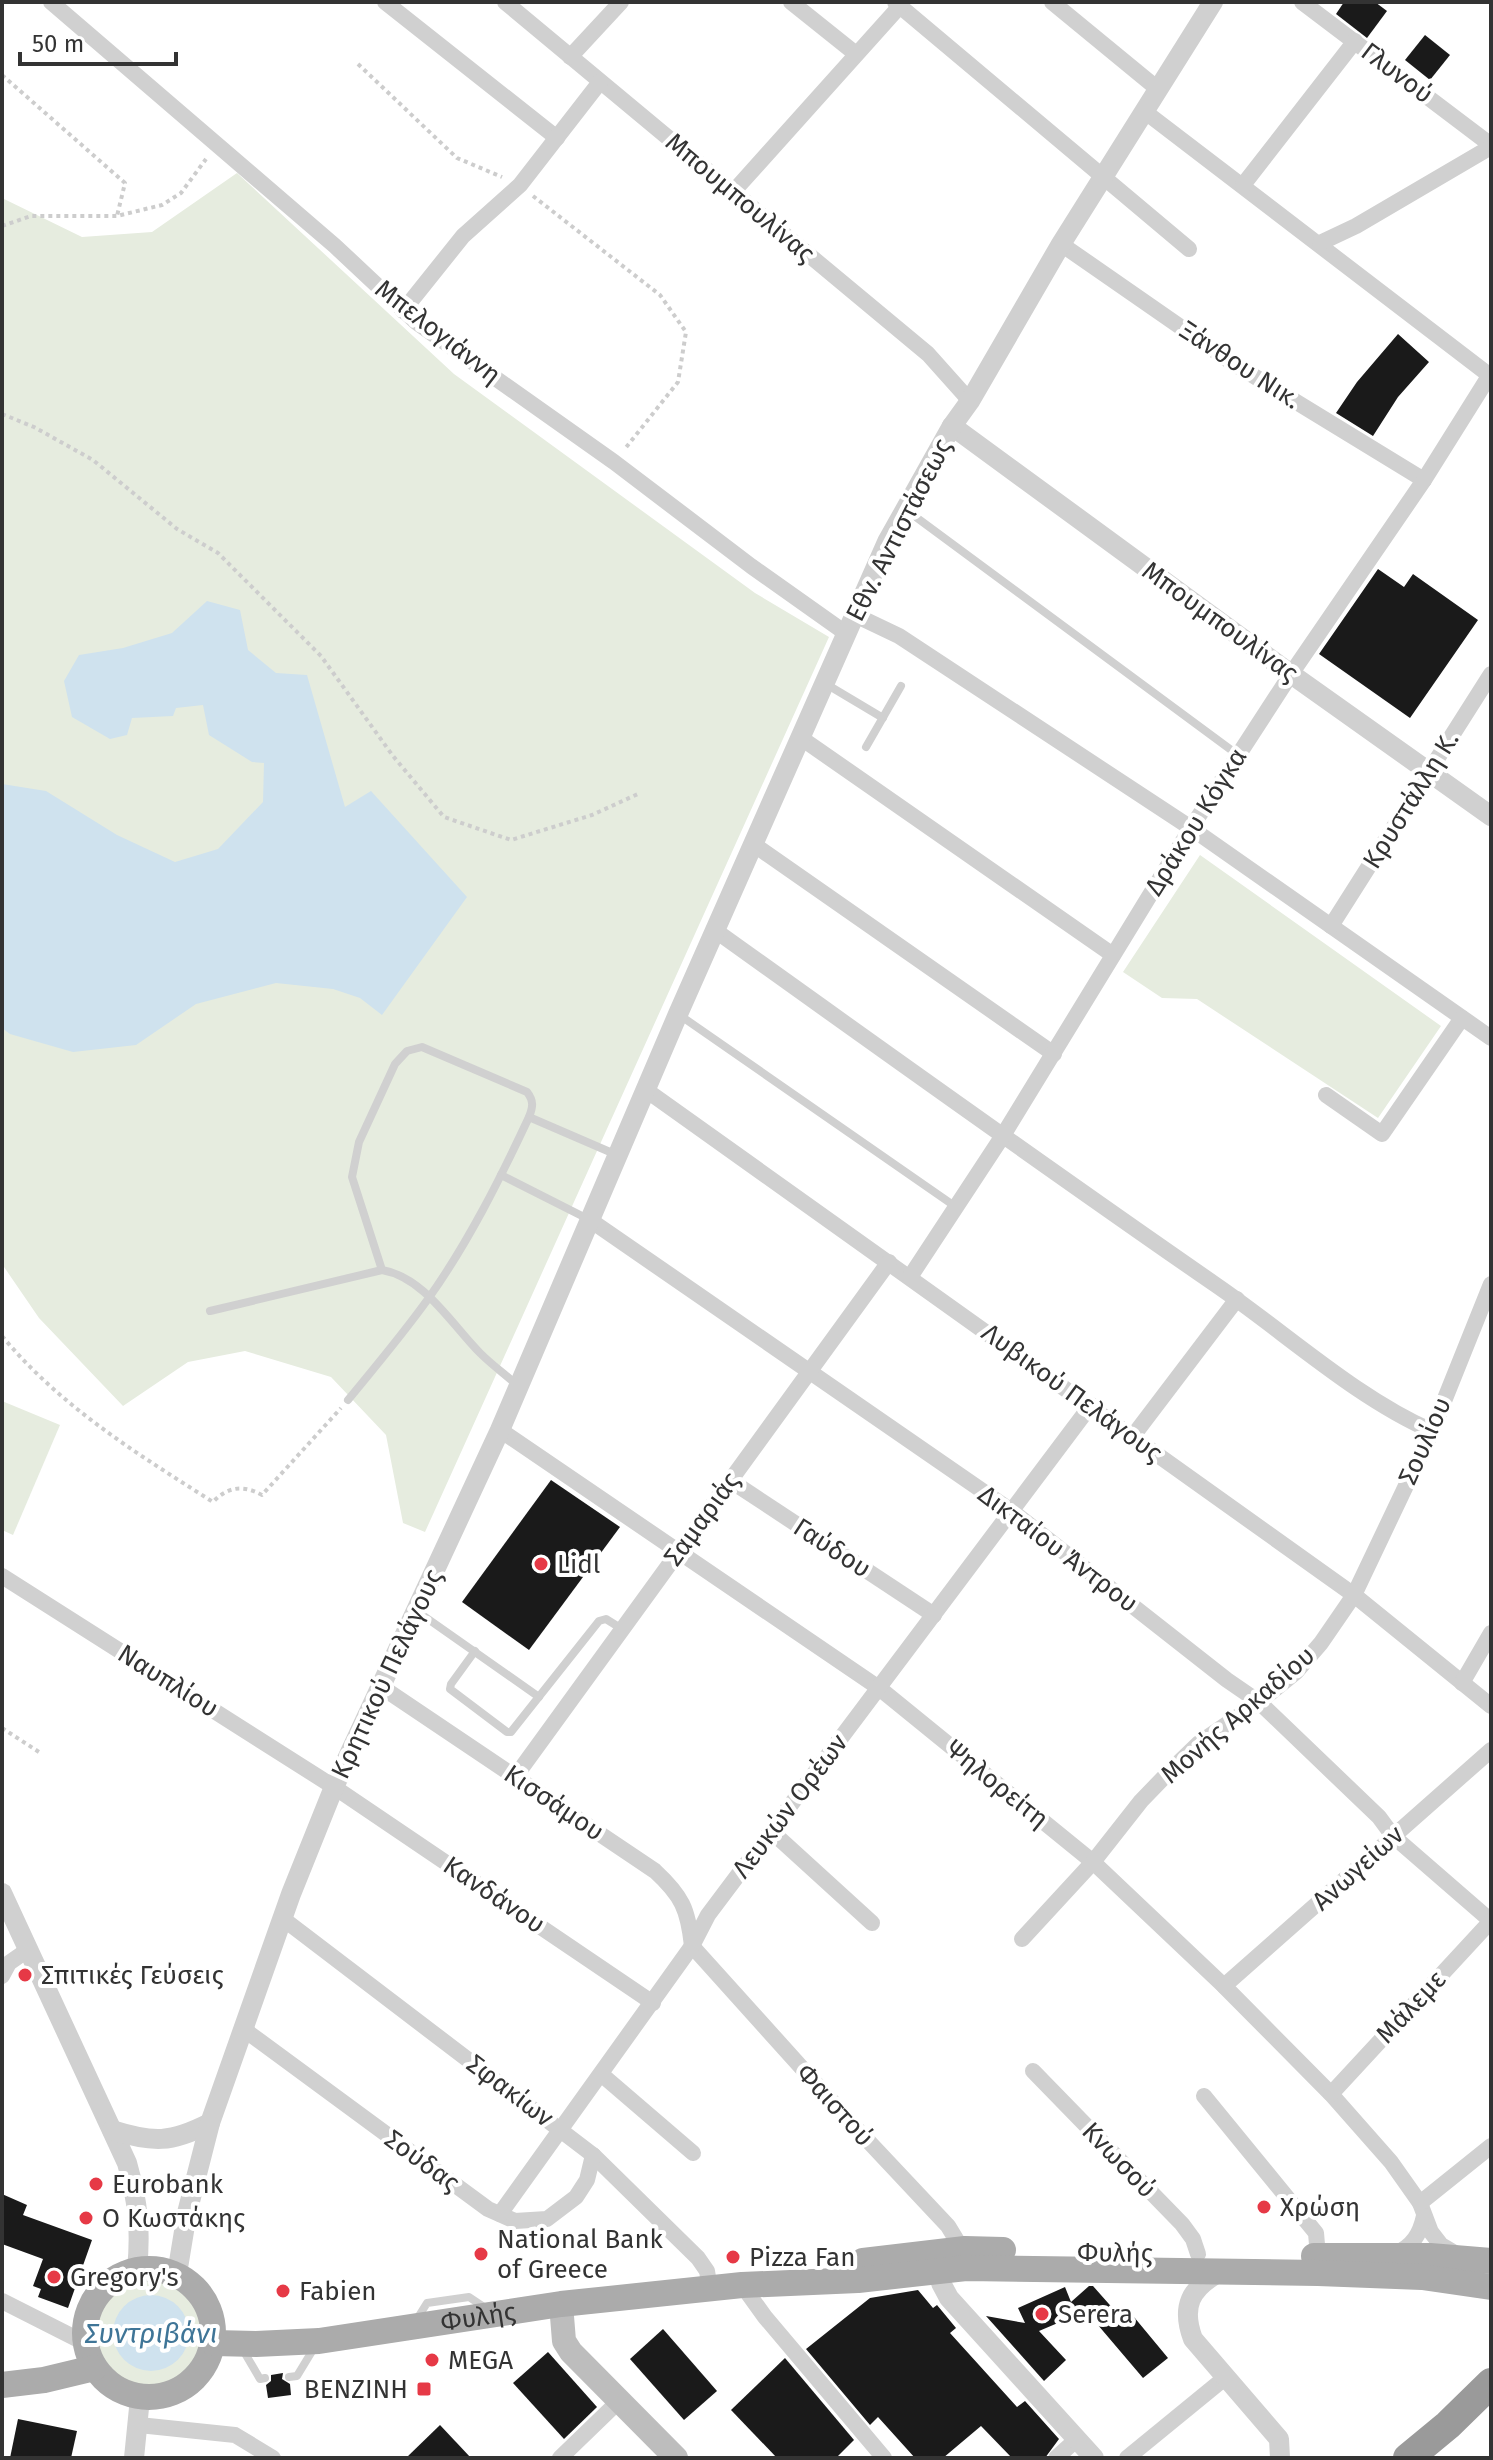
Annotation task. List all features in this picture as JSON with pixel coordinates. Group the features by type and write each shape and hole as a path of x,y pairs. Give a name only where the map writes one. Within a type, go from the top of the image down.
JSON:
{"highway":[{"path":"1408,2458 1491,2383"}],"main road":[{"name":"Φυλής","path":"214,2343 319,2341 561,2304 742,2285 859,2262 1198,2254 1482,2260"},
{"name":"Φυλής","path":"954,2260 1422,2277 1491,2287"},
{"path":"157,2269 177,2274 194,2286 206,2302 213,2322 214,2343 196,2379 180,2391 140,2398 114,2387 90,2356 85,2324 91,2305 102,2289 118,2277 137,2270 157,2269"},
{"path":"561,2304 564,2341 571,2352 676,2458"},
{"path":"2,2385 44,2380 90,2356"}],"street":[{"name":"Μπελογιάννη","path":"51,2 335,246 403,311 614,462 751,566 851,624 899,636 1191,828 1491,1038"},
{"path":"385,2 557,138"},
{"name":"Μπουμπουλίνας","path":"505,2 928,354 970,401"},
{"path":"570,57 621,2"},
{"path":"791,2 856,54"},
{"path":"1052,2 1159,90"},
{"name":"Εθν. Αντιστάσεως","path":"646,1090 904,508 1061,244 1213,2"},
{"name":"Γλυνού","path":"1302,2 1491,146"},
{"path":"733,192 898,4 1189,249"},
{"path":"1243,185 1355,41"},
{"path":"403,311 463,236 520,185 600,82"},
{"path":"1144,111 1490,374"},
{"path":"1320,243 1356,226 1491,146"},
{"name":"Ξάνθου Νικ.","path":"1061,244 1231,362 1424,480"},
{"name":"Δράκου Κόγκα","path":"910,1277 1054,1054 1191,828 1291,674 1424,480 1490,374"},
{"name":"Μπουμπουλίνας","path":"952,426 1491,816"},
{"name":"Κρυστάλλη Κ.","path":"1331,926 1491,674"},
{"path":"801,738 1113,955"},
{"path":"753,844 1054,1054"},
{"path":"716,931 1002,1137 1237,1299 1395,1415 1432,1431"},
{"path":"1326,1095 1382,1134 1462,1018"},
{"name":"Κρητικού Πελάγους","path":"177,2274 184,2225 210,2123 282,1918 334,1787 500,1430 646,1090"},
{"name":"Λυβικού Πελάγους","path":"646,1090 1354,1595 1491,1706"},
{"name":"Δικταίου Άντρου","path":"590,1220 1013,1512 1259,1702 1379,1817 1393,1836 1491,1921"},
{"name":"Σαμαριάς","path":"515,1777 889,1262"},
{"name":"Σουλίου","path":"1354,1595 1432,1431 1489,1295"},
{"path":"1133,1436 1237,1299"},
{"name":"Λευκών Ορέων","path":"500,2214 653,2003 692,1946 708,1915 1091,1405"},
{"name":"Ψηλορείτη","path":"500,1430 879,1688 1093,1862 1224,1986 1331,2094 1391,2162 1441,2245 1456,2255 1482,2260"},
{"name":"Γαύδου","path":"731,1481 934,1615"},
{"name":"Ναυπλίου","path":"2,1576 334,1787"},
{"name":"Μονής Αρκαδίου","path":"1022,1939 1170,1771 1199,1743 1296,1672 1321,1643 1354,1595"},
{"path":"1462,1683 1491,1633"},
{"name":"Κισσάμου","path":"380,1686 655,1871 676,1890 689,1920 692,1946"},
{"name":"Ανωγείων","path":"1224,1986 1491,1750"},
{"name":"Κανδάνου","path":"334,1787 653,2003"},
{"path":"771,1831 872,1923"},
{"path":"2,1893 127,2163 136,2194 141,2233 137,2270"},
{"name":"Σφακίων","path":"282,1918 593,2155 698,2258 707,2271 710,2289"},
{"name":"Μάλεμε","path":"1331,2094 1491,1921"},
{"name":"Φαιστού","path":"692,1946 948,2226 954,2260"},
{"path":"2,1976 9,1963 29,1949"},
{"name":"Σούδας","path":"242,2028 434,2171 488,2209 515,2221 547,2219 576,2197 587,2180 593,2155"},
{"name":"Κνωσού","path":"1033,2071 1182,2224 1193,2239 1198,2254"},
{"path":"601,2074 693,2153"},
{"path":"1204,2096 1316,2233 1318,2256"},
{"path":"112,2130 141,2139 164,2141 184,2136 210,2123"},
{"path":"1383,2256 1399,2253 1412,2244 1421,2232 1422,2210 1491,2146"},
{"path":"954,2260 941,2283 949,2298 1094,2458"},
{"path":"1220,2272 1204,2280 1189,2304 1187,2319 1193,2339 1279,2439 1280,2458"},
{"path":"742,2285 765,2317 884,2458"},
{"path":"2,2301 90,2356"},
{"path":"1127,2458 1226,2377"},
{"path":"134,2458 140,2398"},
{"path":"560,2458 620,2400"},
{"path":"139,2425 235,2435 273,2458"},
{"path":"1056,2458 1076,2440"}],"lane":[{"path":"904,508 1239,755"},
{"path":"825,684 883,718"},
{"path":"866,747 901,686"},
{"path":"678,1014 957,1208"},
{"path":"348,1400 429,1297 501,1175 533,1108 532,1098 527,1092 422,1047 407,1051 395,1064 359,1142 352,1177 382,1270"},
{"path":"529,1117 618,1155"},
{"path":"501,1175 590,1220"},
{"path":"210,1311 382,1270 394,1272 429,1297 482,1355 519,1387"},
{"path":"416,1610 539,1697"},
{"path":"475,1651 450,1689 496,1725 511,1732 599,1621 606,1619 623,1629"},
{"path":"289,2377 297,2376 319,2341"},
{"path":"240,2344 260,2379 265,2378"}],"path":[{"path":"358,64 457,158 520,185 660,295 686,332 678,382 614,462"},
{"path":"2,75 125,183 117,216"},
{"path":"2,226 31,216 117,216 162,205 181,193 207,159 229,155"},
{"path":"2,414 34,427 93,460 177,529 218,553 321,656 393,756 444,817 511,840 592,815 640,793"},
{"path":"2,1336 41,1379 90,1422 213,1502 233,1489 243,1488 262,1495 348,1400"},
{"path":"2,1728 42,1754"}],"shaded area":[{"path":"237,173 454,374 755,593 829,637 425,1532 403,1523 386,1435 331,1377 245,1351 188,1362 123,1406 39,1318 2,1264 2,198 82,237 152,232"},
{"path":"1200,855 1441,1026 1378,1118 1197,999 1162,998 1123,972"},
{"path":"2,1401 60,1425 13,1535 2,1530"},
{"path":"151,2278 172,2282 190,2294 202,2312 206,2333 202,2354 190,2372 172,2384 151,2388 130,2384 112,2372 100,2354 96,2333 100,2312 112,2294 130,2282"}],"water":[{"path":"207,601 240,610 248,650 276,673 307,675 345,807 371,791 467,897 382,1015 360,998 333,989 276,983 196,1004 136,1045 73,1052 10,1034 2,1028 2,784 46,791 117,835 175,862 218,849 263,802 264,763 252,762 209,735 203,705 176,708 173,716 132,718 127,735 110,739 72,717 64,681 79,655 123,648 172,633"},
{"name":"Συντριβάνι","path":"151,2295 165,2298 178,2306 186,2319 189,2333 186,2347 178,2360 165,2368 151,2371 137,2368 124,2360 116,2347 113,2333 116,2319 124,2306 137,2298"}],"building":[{"path":"1344,2 1375,2 1387,11 1367,38 1336,14"},
{"path":"1425,35 1450,55 1430,80 1405,60"},
{"path":"1398,334 1429,362 1398,397 1373,436 1336,413 1357,382"},
{"path":"1378,569 1404,587 1413,574 1478,620 1410,718 1319,654"},
{"name":"Lidl","path":"551,1480 620,1527 529,1650 462,1602"},
{"path":"2,2194 27,2205 23,2215 92,2240 68,2308 38,2297 41,2289 33,2286 43,2259 2,2244"},
{"path":"1093,2286 1124,2321 1134,2317 1168,2358 1143,2378 1086,2311 1039,2331 1066,2360 1044,2381 986,2316 1025,2323 1018,2308 1065,2287 1071,2302"},
{"path":"918,2290 933,2308 937,2305 956,2328 950,2333 1017,2407 1025,2401 1059,2439 1045,2458 1012,2458 981,2426 943,2458 915,2458 878,2417 870,2425 806,2349 870,2298"},
{"path":"663,2329 717,2391 684,2420 630,2359"},
{"path":"548,2352 597,2407 564,2439 513,2383"},
{"path":"785,2358 854,2440 836,2458 777,2458 731,2410"},
{"path":"283,2373 282,2379 290,2384 291,2395 268,2398 266,2385 271,2381 271,2375"},
{"path":"18,2419 77,2431 71,2458 10,2458"},
{"path":"440,2425 471,2458 406,2458"}],"place":[{"name":"Lidl","path":"541,1564"},
{"name":"Σπιτικές Γεύσεις","path":"25,1975"},
{"name":"Eurobank","path":"96,2184"},
{"name":"Χρώση","path":"1264,2207"},
{"name":"Ο Κωστάκης","path":"86,2218"},
{"name":"National Bank of Greece","path":"481,2254"},
{"name":"Pizza Fan","path":"733,2257"},
{"name":"Gregory's","path":"54,2277"},
{"name":"Fabien","path":"283,2291"},
{"name":"Serera","path":"1042,2314"},
{"name":"MEGA","path":"432,2360"},
{"name":"ΒΕΝΖΙΝΗ","path":"424,2389"}]}
